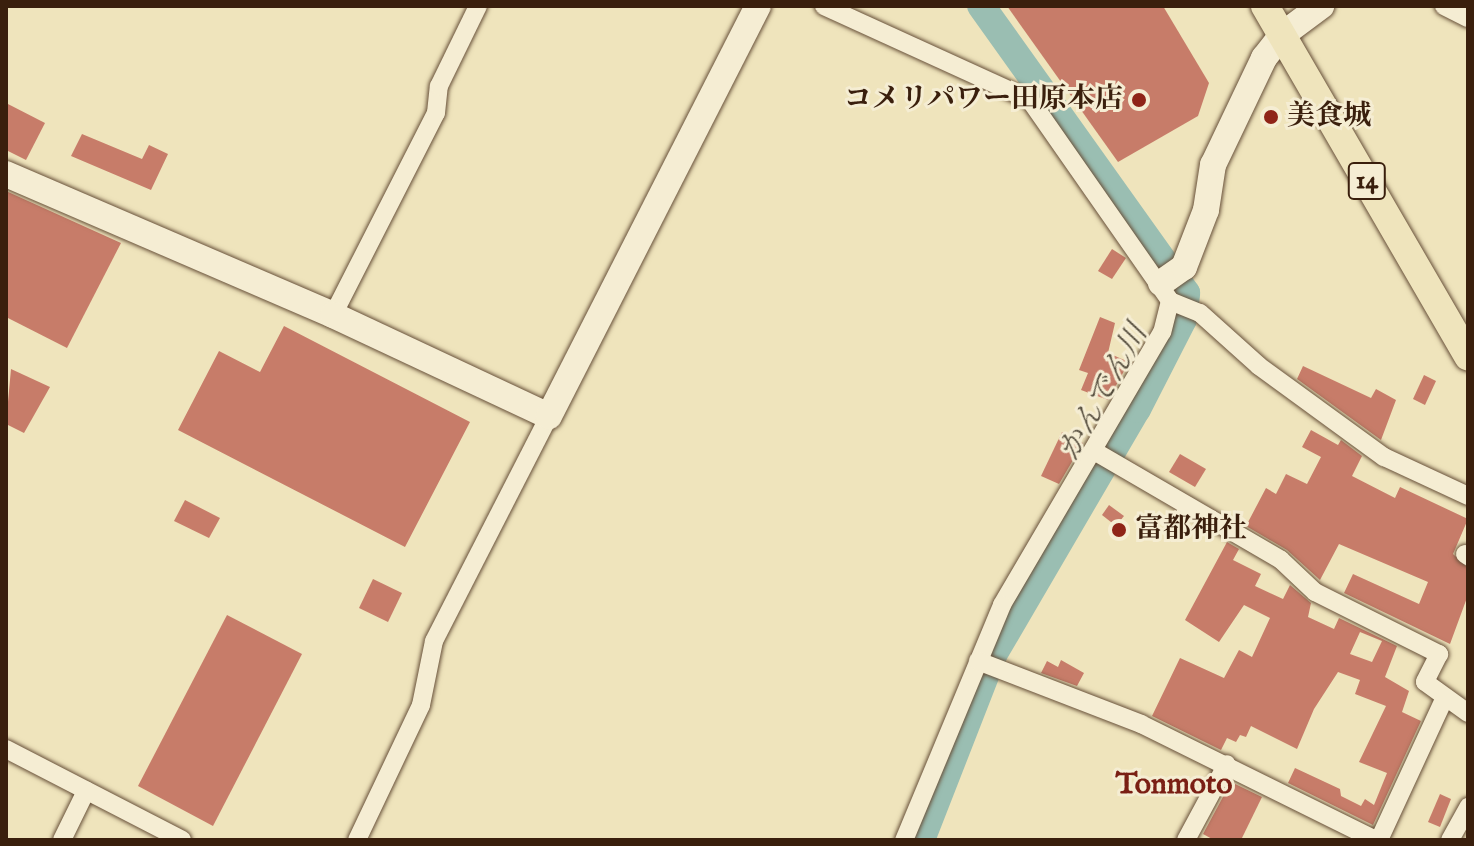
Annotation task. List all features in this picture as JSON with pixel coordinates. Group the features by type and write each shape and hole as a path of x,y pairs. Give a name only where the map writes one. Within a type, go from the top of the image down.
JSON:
{"main road":[{"name":"14","path":"1265,6 1468,356"}],"street":[{"path":"333,315 436,113 439,86 478,6"},
{"path":"357,840 421,705 434,641 758,6"},
{"path":"824,6 1030,100 1166,292 1200,313 1259,366 1384,457 1468,496"},
{"path":"904,840 1002,605 1162,332 1166,292 1184,267 1206,210 1213,165 1264,58 1282,35 1321,6"},
{"path":"1444,6 1468,18"},
{"path":"6,174 333,315 549,416"},
{"path":"1094,451 1281,560 1315,592 1439,654 1425,682 1468,713"},
{"path":"978,661 1141,724 1377,840 1445,697"},
{"path":"6,749 182,840"},
{"path":"1186,840 1227,764"},
{"path":"62,840 86,791"},
{"path":"1450,840 1468,807"}],"building":[{"name":"コメリパワー田原本店","path":"1007,6 1163,6 1209,83 1198,116 1118,162"},
{"path":"6,103 45,123 26,160 6,150"},
{"path":"82,134 142,159 149,145 168,154 151,190 71,156"},
{"path":"6,191 121,243 67,348 6,317"},
{"path":"1112,249 1126,258 1112,279 1098,271"},
{"path":"1100,317 1115,323 1108,353 1129,362 1108,400 1081,390 1088,373 1079,370"},
{"path":"284,326 470,422 405,547 178,430 219,351 260,372"},
{"path":"1303,366 1371,398 1376,389 1396,400 1381,440 1297,379"},
{"path":"11,369 50,387 24,433 6,424"},
{"path":"1424,375 1436,381 1425,405 1413,399"},
{"path":"1311,430 1338,445 1341,440 1362,456 1352,476 1395,498 1400,487 1468,519 1453,554 1468,568 1468,595 1450,644 1344,593 1353,574 1419,604 1428,582 1339,544 1320,580 1287,550 1246,526 1266,488 1276,494 1286,474 1307,484 1321,457 1302,447"},
{"path":"1062,432 1083,443 1059,484 1041,476"},
{"path":"1180,454 1206,469 1195,487 1169,472"},
{"path":"185,500 220,518 209,538 174,521"},
{"path":"1109,505 1124,516 1116,526 1102,515"},
{"path":"1227,542 1239,549 1233,560 1261,574 1255,586 1283,599 1290,585 1311,603 1308,617 1334,629 1339,618 1397,646 1385,677 1409,691 1402,712 1421,721 1373,825 1288,783 1295,768 1340,789 1341,796 1361,806 1365,799 1374,805 1387,773 1359,762 1386,706 1355,694 1360,680 1338,672 1314,709 1297,749 1251,726 1246,737 1240,735 1236,742 1227,738 1221,750 1152,716 1180,658 1224,678 1239,650 1252,657 1270,618 1244,605 1219,642 1185,620","holes":["1360,632 1382,641 1372,662 1350,654"]},
{"path":"373,579 402,593 388,622 359,608"},
{"path":"227,615 302,654 213,826 138,786"},
{"path":"1061,660 1084,673 1077,686 1041,673 1047,661 1058,667"},
{"path":"1231,782 1262,797 1241,840 1214,840 1203,834"},
{"path":"1440,794 1451,799 1440,827 1428,822"}],"waterway":[{"name":"かんでん川","path":"921,840 993,655 1137,409 1183,319 1186,293 981,6"}],"place":[{"name":"コメリパワー田原本店","path":"1139,100"},
{"name":"美食城","path":"1271,117"},
{"name":"富都神社","path":"1119,530"}],"district":[{"name":"Tonmoto","path":"1174,785"}]}
